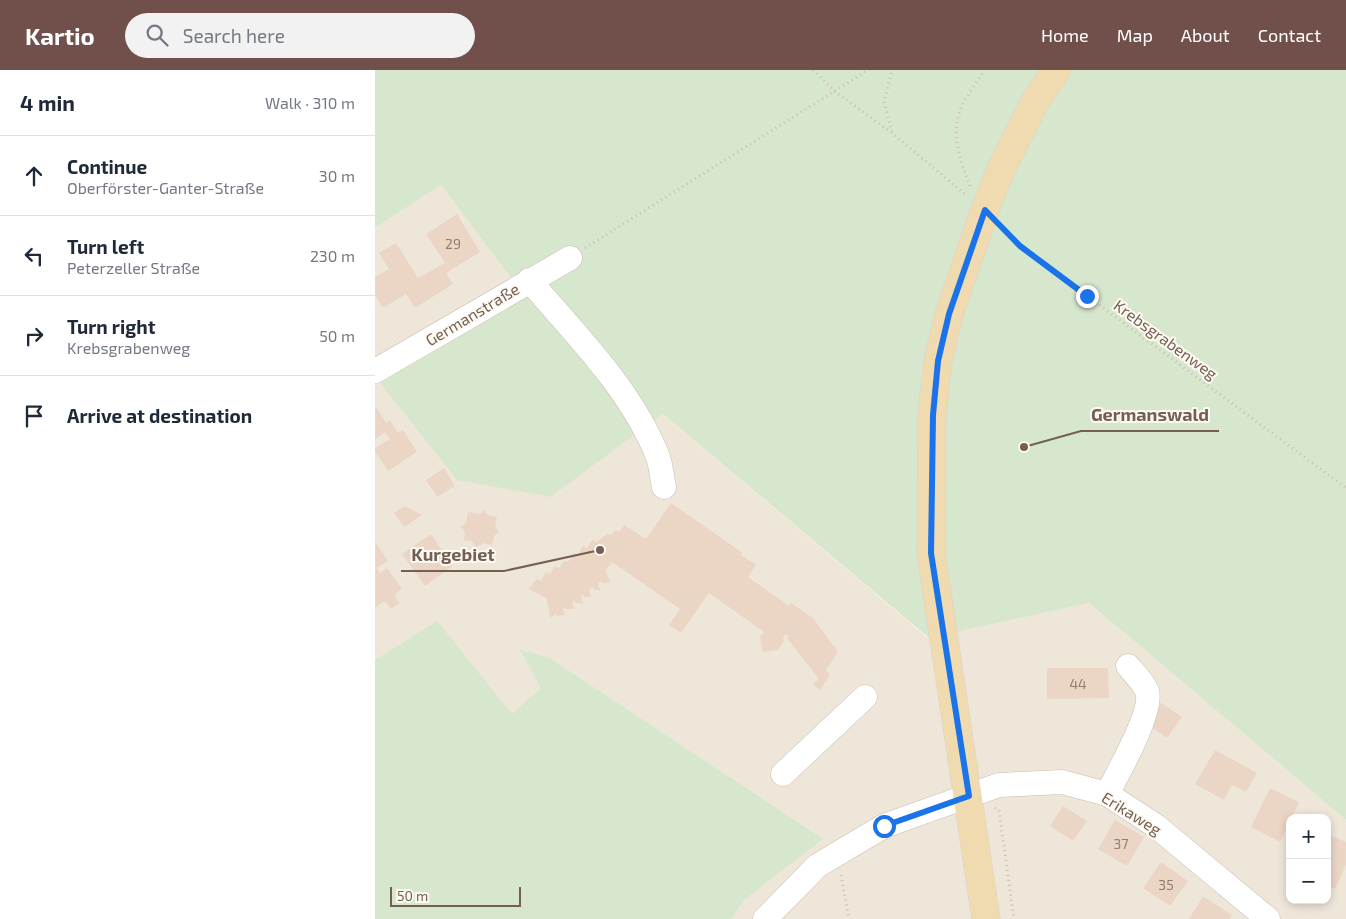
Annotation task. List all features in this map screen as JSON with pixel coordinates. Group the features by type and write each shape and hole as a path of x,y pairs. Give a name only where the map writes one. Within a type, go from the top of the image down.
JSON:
{"main road":[{"path":"986,919 931,553 933,415 938,361 949,314 981,207 1036,100 1057,70"}],"street":[{"name":"Germanstraße","path":"375,371 529,280 570,258"},
{"path":"529,280 610,375 639,417 658,458 665,487"},
{"path":"1107,794 1139,729 1147,706 1147,692 1128,666"},
{"path":"783,774 865,697"},
{"name":"Erikaweg","path":"765,919 817,866 884,826 999,785 1063,782 1107,794 1156,826 1268,919"}],"path":[{"name":"Krebsgrabenweg","path":"813,70 834,91 892,133 981,207 1020,246 1346,488"},
{"path":"570,258 868,70"},
{"path":"892,133 884,102 893,70"},
{"path":"981,207 956,141 961,109 984,70"},
{"path":"969,796 999,810 1014,919"},
{"path":"817,866 839,865 849,919"}],"shaded area":[{"path":"441,185 518,288 551,497 663,414 928,638 1089,603 1346,820 1346,919 375,919 375,228"}],"green space":[{"path":"375,70 1346,70 1346,820 1089,603 929,638 663,414 551,497 457,480 377,379 518,288 441,185 375,228"},
{"path":"437,621 512,714 541,688 520,650 548,657 823,839 744,900 731,919 375,919 375,660"}],"building":[{"path":"457,214 480,252 446,273 453,284 415,308 406,294 383,308 375,295 375,277 389,269 379,253 396,243 418,278 445,263 426,234"},
{"path":"376,407 386,423 390,420 398,433 403,430 417,452 388,471 375,451 375,448 390,439 385,432 375,439"},
{"path":"444,468 455,486 437,497 426,480"},
{"path":"671,503 743,553 741,555 756,565 748,577 789,606 791,603 813,618 838,652 826,670 830,675 820,690 813,685 818,678 787,638 789,636 786,634 778,650 763,652 760,637 764,632 709,593 681,633 669,625 680,609 612,562 606,570 610,583 602,583 601,581 598,583 600,590 594,590 593,587 589,590 591,597 584,597 583,594 581,596 583,603 575,603 574,600 572,602 574,609 566,609 565,607 563,609 565,615 556,616 556,614 550,618 547,599 529,589 536,579 541,581 546,572 550,574 555,566 559,568 565,560 568,562 574,553 578,555 583,546 587,548 592,540 596,542 607,534 611,535 615,530 619,532 624,525 646,539"},
{"path":"405,506 422,515 404,527 394,513"},
{"path":"484,510 488,515 497,517 495,526 499,532 494,536 492,545 483,543 476,548 472,541 464,540 465,532 461,527 466,523 468,512 480,514"},
{"path":"431,534 453,566 425,586 402,554"},
{"path":"375,542 388,561 377,568 380,573 387,568 402,589 394,595 400,603 391,609 385,601 375,608"},
{"path":"1047,668 1108,668 1109,698 1047,699"},
{"path":"1161,703 1182,717 1167,738 1147,724"},
{"path":"1215,750 1257,773 1246,792 1232,785 1224,800 1195,784"},
{"path":"1270,788 1299,802 1294,814 1286,814 1286,830 1280,842 1251,827"},
{"path":"1063,806 1087,821 1073,841 1050,826"},
{"path":"1115,820 1144,837 1127,866 1098,849"},
{"path":"1331,835 1346,842 1346,865 1335,889 1331,887"},
{"path":"1161,862 1188,881 1170,906 1143,888"},
{"path":"1203,896 1232,915 1230,919 1189,919"}],"place":[{"name":"Germanswald","path":"1024,447"},
{"name":"Kurgebiet","path":"600,550"}],"route":[{"path":"884,826 969,796 931,553 933,415 938,361 949,314 985,210 1020,246 1087,296"}]}
